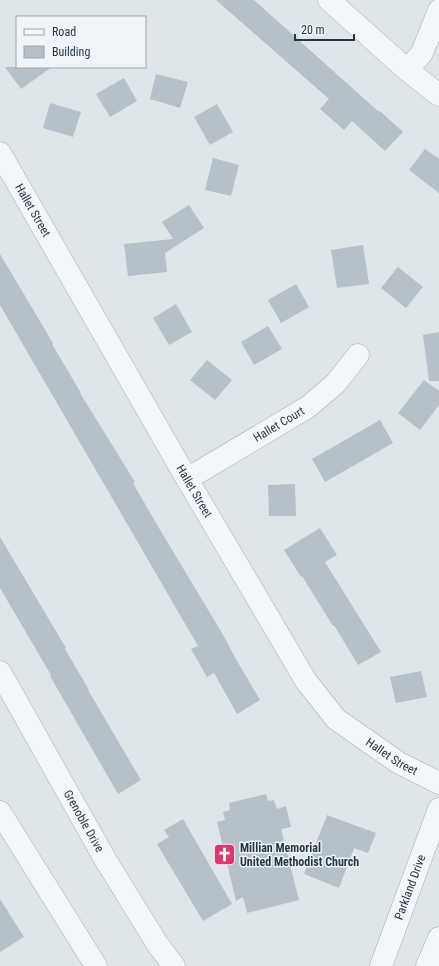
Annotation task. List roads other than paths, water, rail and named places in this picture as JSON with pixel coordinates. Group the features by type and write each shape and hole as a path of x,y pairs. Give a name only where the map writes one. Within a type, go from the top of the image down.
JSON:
{"street":[{"path":"329,0 407,70 439,95"},
{"path":"407,70 422,53 439,10"},
{"name":"Hallet Street","path":"0,153 306,681 336,719 399,763 439,783"},
{"name":"Hallet Court","path":"188,479 308,406 336,383 358,355"},
{"name":"Grenoble Drive","path":"0,672 105,859 158,945 174,966"},
{"name":"Parkland Drive","path":"381,966 439,809"},
{"path":"0,812 96,966"},
{"path":"428,966 439,938"}],"place":[{"name":"Millian Memorial United Methodist Church","path":"225,855"}]}
